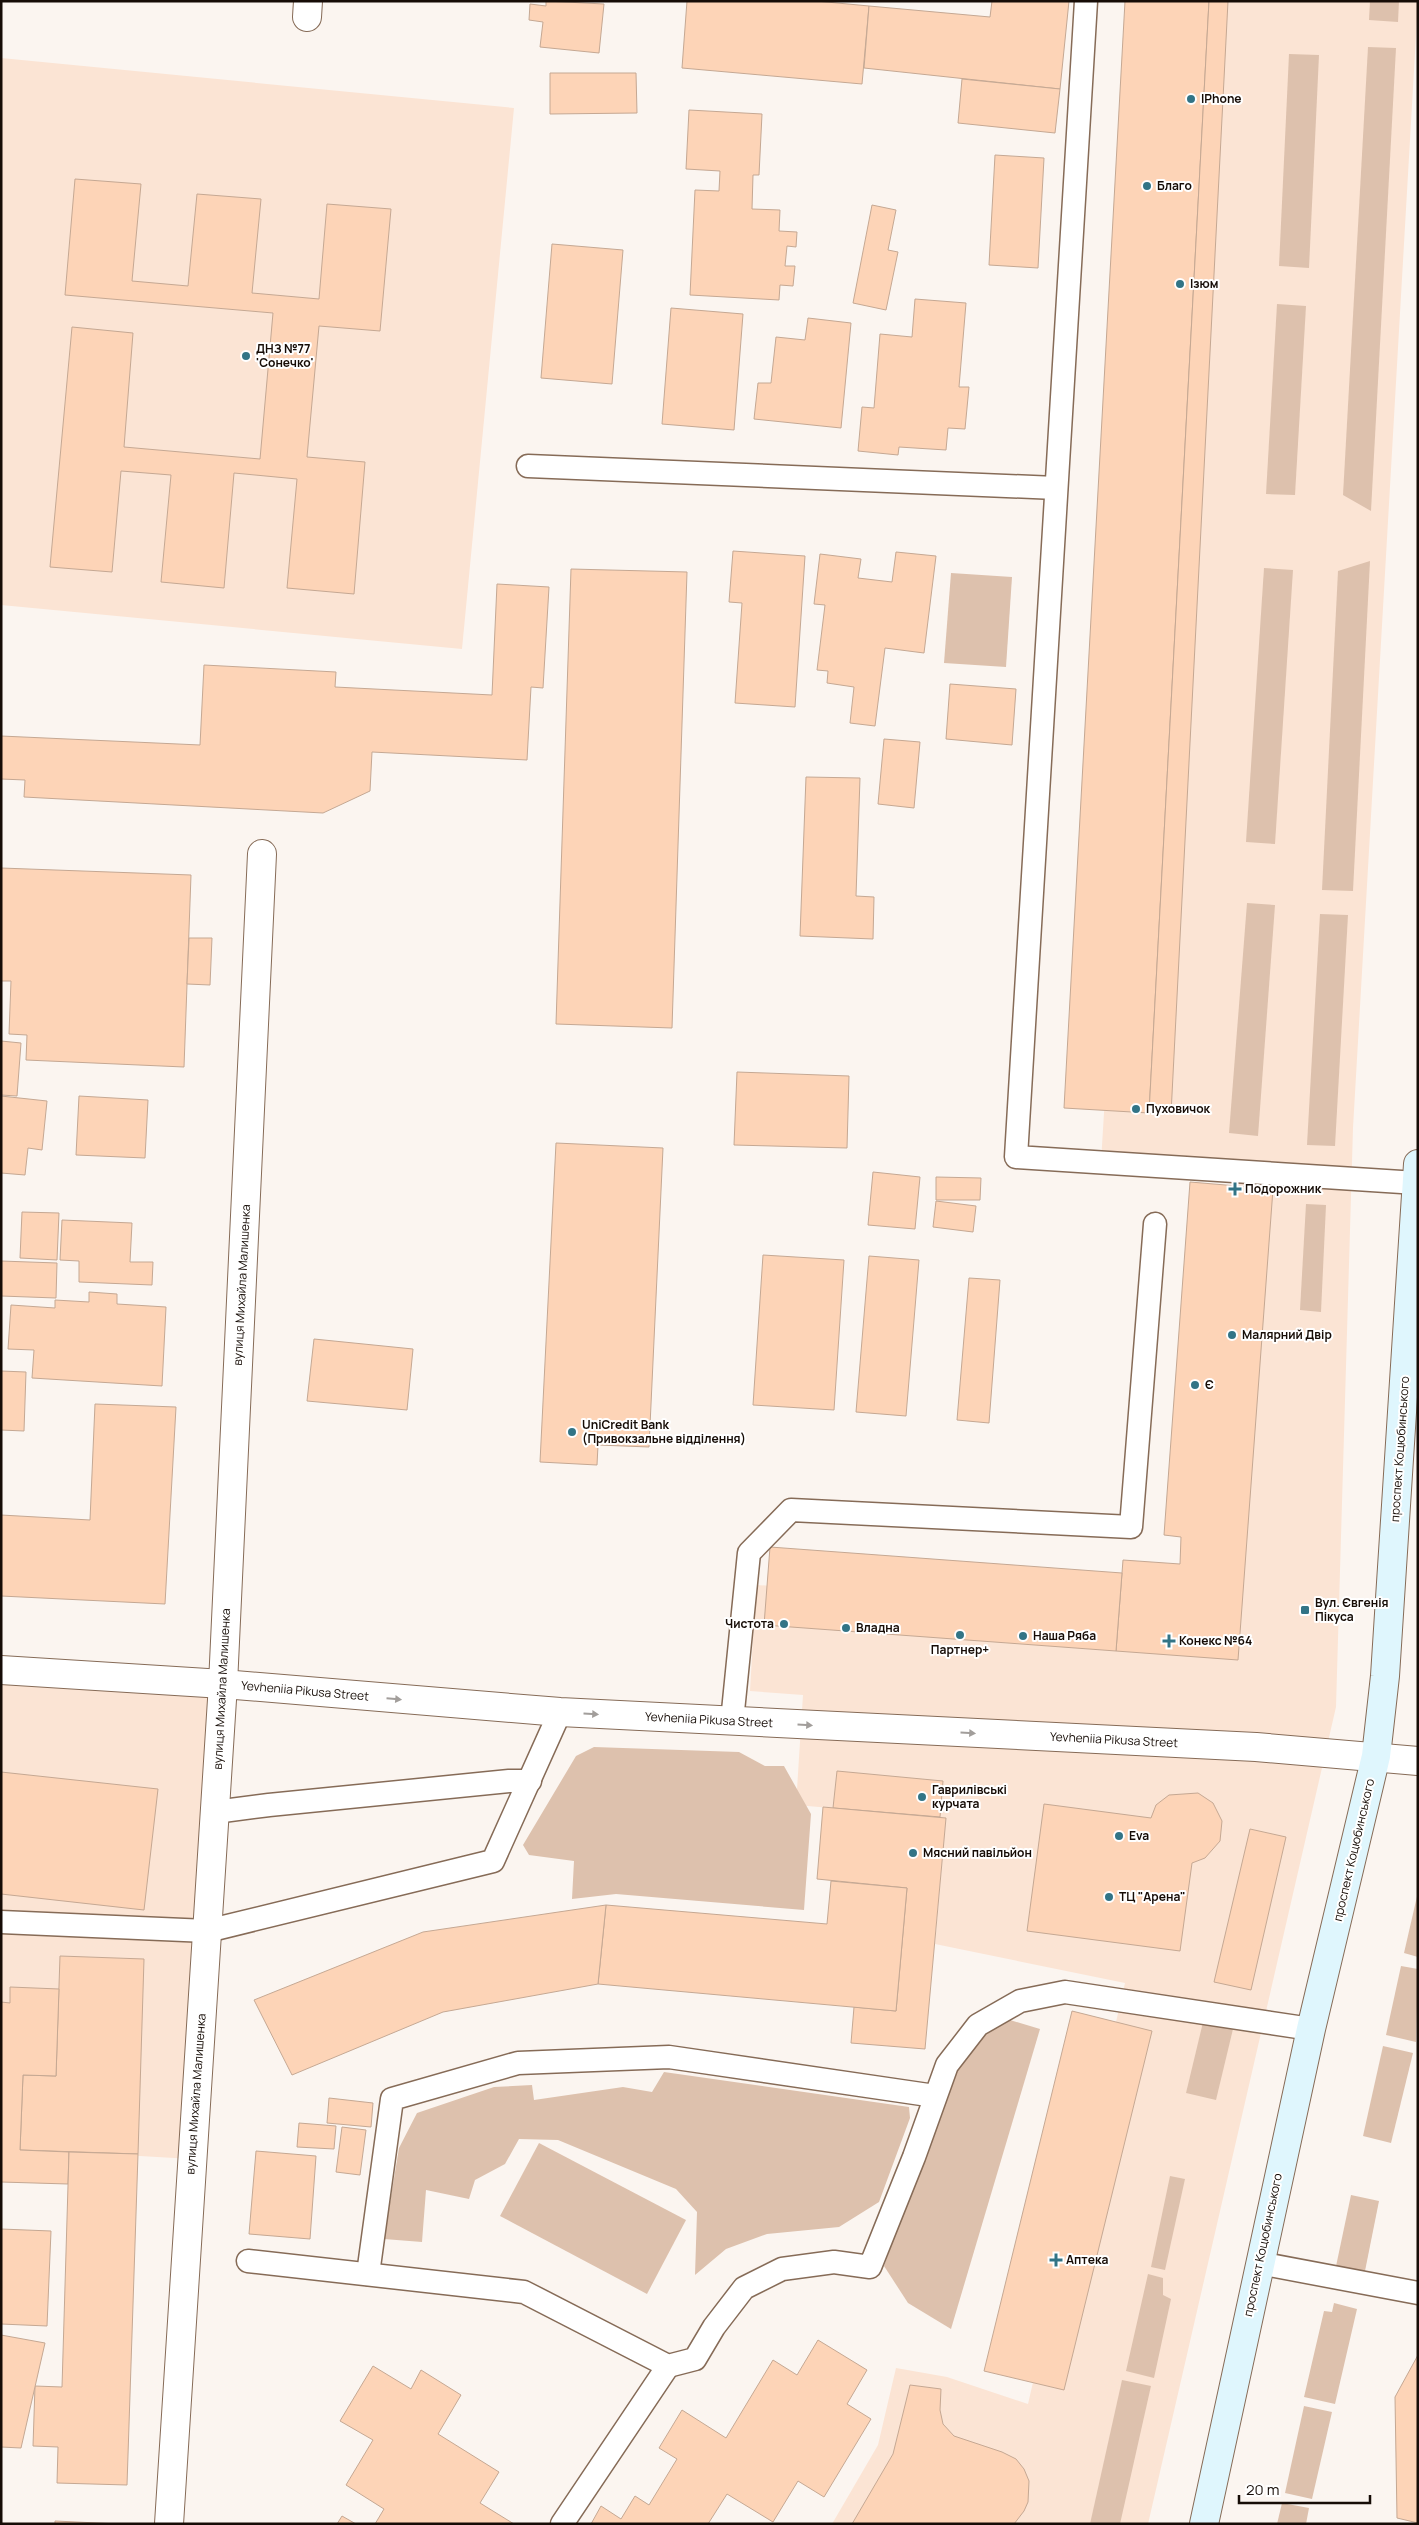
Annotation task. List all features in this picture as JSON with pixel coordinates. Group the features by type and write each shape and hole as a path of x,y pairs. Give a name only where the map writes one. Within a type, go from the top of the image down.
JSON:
{"main road":[{"name":"проспект Коцюбинського","path":"1204,2524 1311,2029 1376,1756 1385,1667 1417,1173"}],"street":[{"name":"вулиця Михайла Малишенка","path":"169,2524 223,1684 262,854"},
{"name":"Yevheniia Pikusa Street","path":"1,1670 223,1684 560,1712 1256,1747 1418,1761"}],"lane":[{"path":"1086,1 1016,1157 1417,1173"},
{"path":"528,466 1056,488"},
{"path":"732,1721 749,1553 791,1510 1131,1527 1155,1224"},
{"path":"1,1922 207,1930 493,1861 560,1712"},
{"path":"215,1812 288,1803 530,1781"},
{"path":"562,2524 668,2366 695,2359 714,2326 744,2288 782,2269 834,2262 870,2267 914,2157 947,2065 978,2025 1020,2001 1065,1992 1311,2029"},
{"path":"368,2274 392,2099 518,2063 669,2057 936,2096"},
{"path":"248,2261 524,2292 668,2366"},
{"path":"1259,2263 1418,2293"}],"shaded area":[{"path":"1172,1 1418,1 1353,1128 1336,1707 1148,2524 832,2524 878,2445 896,2368 947,2377 1028,2404 1125,1983 935,1944 946,1818 796,1805 803,1695 750,1691 756,1585 1194,1612 1237,1171 1101,1162"},
{"path":"1370,1 1399,1 1398,22 1369,20"},
{"path":"1368,47 1396,48 1371,511 1343,495"},
{"path":"1289,54 1319,55 1309,268 1279,266"},
{"name":"ДНЗ №77 'Сонечко'","path":"1,58 514,108 462,649 1,605"},
{"path":"1277,304 1306,306 1295,495 1266,494"},
{"path":"1370,561 1353,891 1322,890 1338,571"},
{"path":"1264,568 1293,570 1275,844 1246,842"},
{"path":"951,573 1012,577 1006,667 944,663"},
{"path":"1247,903 1275,905 1258,1136 1229,1133"},
{"path":"1320,914 1348,915 1335,1146 1307,1145"},
{"path":"1306,1204 1326,1205 1321,1312 1300,1310"},
{"path":"1,1670 223,1684 192,2159 70,2152 68,2184 1,2182"},
{"path":"594,1747 739,1752 765,1766 784,1766 811,1814 804,1910 616,1894 572,1899 574,1861 529,1855 523,1845 576,1756"},
{"path":"1418,1892 1418,1957 1404,1953"},
{"path":"1401,1966 1418,1969 1416,2042 1386,2035"},
{"path":"1204,2018 1233,2029 1216,2100 1186,2093"},
{"path":"1010,2020 1040,2029 951,2329 908,2303 884,2266 957,2064 986,2031"},
{"path":"1383,2046 1413,2053 1391,2143 1363,2136"},
{"path":"664,2072 909,2107 910,2118 879,2202 839,2227 767,2234 726,2249 695,2275 697,2212 676,2189 558,2140 519,2139 505,2164 475,2180 469,2199 426,2190 422,2242 384,2239 399,2148 417,2113 494,2087 532,2085 534,2100 623,2087 652,2092"},
{"path":"539,2143 686,2220 647,2294 500,2216"},
{"path":"1170,2176 1185,2179 1165,2270 1151,2267"},
{"path":"1351,2195 1379,2201 1364,2276 1335,2271"},
{"path":"1148,2274 1163,2278 1163,2295 1171,2299 1154,2378 1126,2371"},
{"path":"1334,2303 1357,2309 1335,2404 1304,2397 1324,2311 1332,2312"},
{"path":"1122,2380 1151,2386 1120,2524 1090,2524"},
{"path":"1304,2406 1332,2412 1312,2499 1285,2493"},
{"path":"1282,2503 1309,2508 1306,2524 1277,2524"}],"building":[{"path":"546,1 604,4 599,53 540,47 543,22 529,20 530,4 546,6"},
{"path":"687,1 816,1 869,6 862,84 682,68"},
{"path":"992,1 1069,1 1060,89 864,68 869,6 990,17"},
{"path":"1125,1 1209,1 1149,1113 1064,1108"},
{"path":"1209,1 1228,1 1171,1114 1149,1113"},
{"path":"550,73 636,73 637,113 550,114"},
{"path":"962,79 1060,89 1055,133 958,123"},
{"path":"689,110 762,114 759,175 753,175 752,209 780,210 779,231 797,232 796,247 787,246 785,266 795,266 793,286 780,285 779,300 690,295 695,190 719,191 720,171 686,169"},
{"path":"995,155 1044,158 1038,268 989,265"},
{"path":"75,179 141,184 132,281 188,286 197,194 261,199 252,293 319,299 327,204 391,209 380,331 319,326 307,457 365,462 354,594 287,588 297,479 234,473 224,588 161,582 171,475 121,471 112,572 50,567 72,327 133,333 124,447 260,459 273,313 65,295"},
{"path":"872,205 896,210 888,250 898,252 886,310 853,303"},
{"path":"552,244 623,250 612,384 541,378"},
{"path":"915,299 966,303 959,387 969,387 965,429 948,428 946,450 899,447 898,455 858,451 862,407 874,408 880,334 912,337"},
{"path":"671,308 743,314 734,430 662,424"},
{"path":"808,318 851,323 841,428 754,419 758,383 771,383 776,337 805,340"},
{"path":"733,551 805,556 795,707 735,703 742,603 729,602"},
{"path":"896,552 936,556 924,653 885,648 875,726 850,723 854,687 827,683 828,671 817,670 825,605 814,604 820,554 861,559 858,578 892,582"},
{"path":"571,569 687,572 672,1028 556,1024"},
{"path":"497,584 549,587 543,688 531,687 527,760 372,752 370,791 323,813 24,797 25,780 1,779 1,736 200,745 204,665 336,672 335,687 492,695"},
{"path":"950,684 1016,689 1012,745 946,739"},
{"path":"884,739 920,742 914,808 878,804"},
{"path":"806,777 860,778 856,896 874,897 873,939 800,936"},
{"path":"1,868 191,875 184,1067 26,1060 27,1035 9,1034 11,981 1,981"},
{"path":"189,938 212,938 210,985 187,984"},
{"path":"1,1041 21,1043 17,1096 1,1095"},
{"path":"737,1072 849,1076 847,1148 734,1145"},
{"path":"1,1096 47,1101 42,1150 28,1148 25,1175 1,1173"},
{"path":"79,1096 148,1100 145,1158 76,1155"},
{"path":"556,1143 663,1148 649,1447 598,1445 597,1465 540,1462"},
{"path":"873,1172 920,1177 915,1229 868,1225"},
{"path":"936,1177 981,1178 980,1200 936,1200"},
{"path":"1190,1182 1273,1189 1238,1660 1116,1651 1123,1560 1180,1564 1181,1537 1164,1535"},
{"path":"936,1201 976,1206 973,1232 933,1227"},
{"path":"22,1212 59,1213 57,1260 20,1258"},
{"path":"62,1220 132,1223 130,1262 153,1262 152,1285 79,1282 79,1261 60,1260"},
{"path":"763,1255 844,1260 834,1410 753,1405"},
{"path":"869,1256 919,1260 906,1416 856,1412"},
{"path":"1,1261 57,1263 56,1298 1,1296"},
{"path":"969,1278 1000,1280 989,1423 957,1420"},
{"path":"89,1292 117,1294 117,1304 166,1307 162,1386 32,1378 34,1350 8,1349 11,1305 55,1308 55,1300 89,1302"},
{"path":"314,1339 413,1349 407,1410 307,1401"},
{"path":"1,1371 26,1372 24,1431 1,1430"},
{"path":"95,1404 176,1407 165,1604 1,1596 1,1515 90,1520"},
{"path":"770,1547 1122,1573 1116,1651 764,1625"},
{"path":"837,1771 943,1781 940,1817 833,1808"},
{"path":"1,1772 158,1789 144,1910 1,1894"},
{"name":"ТЦ \"Арена\"","path":"1198,1793 1213,1803 1222,1821 1220,1841 1205,1858 1192,1863 1180,1951 1027,1931 1044,1804 1151,1818 1156,1805 1169,1795"},
{"path":"823,1807 946,1818 925,2049 851,2043 854,2007 896,2011 907,1888 817,1879"},
{"path":"1250,1829 1286,1837 1251,1990 1214,1982"},
{"path":"831,1881 907,1888 896,2011 598,1984 606,1905 827,1924"},
{"path":"606,1905 598,1984 443,2012 292,2075 254,2000 423,1932"},
{"path":"60,1956 144,1959 138,2154 20,2150 23,2075 56,2076"},
{"path":"10,1987 59,1989 56,2076 23,2075 20,2150 69,2152 68,2184 1,2182 1,2002 10,2003"},
{"path":"1072,2011 1152,2031 1064,2390 984,2371"},
{"path":"329,2098 373,2103 371,2127 327,2123"},
{"path":"299,2123 336,2126 334,2149 297,2147"},
{"path":"342,2127 366,2130 360,2175 336,2172"},
{"path":"256,2151 316,2156 310,2239 249,2234"},
{"path":"69,2152 138,2154 127,2485 57,2483 58,2447 33,2446 35,2386 62,2387"},
{"path":"1,2229 51,2231 47,2326 1,2324"},
{"path":"1,2335 45,2343 21,2448 1,2447"},
{"path":"818,2340 867,2370 847,2404 871,2419 824,2497 798,2481 773,2522 727,2494 708,2524 591,2524 601,2506 621,2519 635,2496 649,2505 677,2459 659,2448 682,2410 726,2438 773,2360 797,2375"},
{"path":"1418,2355 1418,2523 1397,2518 1395,2397"},
{"path":"373,2366 411,2389 421,2370 461,2395 438,2434 499,2472 480,2503 514,2524 375,2524 384,2509 346,2485 373,2440 340,2421"},
{"path":"910,2385 941,2389 940,2410 943,2424 954,2436 1002,2452 1016,2459 1024,2469 1029,2481 1028,2502 1014,2524 852,2524 893,2454"},
{"path":"342,2516 356,2524 337,2524"},
{"path":"55,2521 119,2524 55,2524"}],"place":[{"name":"IPhone","path":"1191,99"},
{"name":"Благо","path":"1147,186"},
{"name":"Ізюм","path":"1180,284"},
{"name":"ДНЗ №77 'Сонечко'","path":"246,356"},
{"name":"Пуховичок","path":"1136,1109"},
{"name":"Подорожник","path":"1235,1189"},
{"name":"Малярний Двір","path":"1232,1335"},
{"name":"Є","path":"1195,1385"},
{"name":"UniCredit Bank (Привокзальне відділення)","path":"572,1432"},
{"name":"Вул. Євгенія Пікуса","path":"1305,1610"},
{"name":"Чистота","path":"784,1624"},
{"name":"Владна","path":"846,1628"},
{"name":"Партнер+","path":"960,1635"},
{"name":"Наша Ряба","path":"1023,1636"},
{"name":"Конекс №64","path":"1169,1641"},
{"name":"Гаврилівські курчата","path":"922,1797"},
{"name":"Eva","path":"1119,1836"},
{"name":"Мясний павільйон","path":"913,1853"},
{"name":"ТЦ \"Арена\"","path":"1109,1897"},
{"name":"Аптека","path":"1056,2260"}]}
